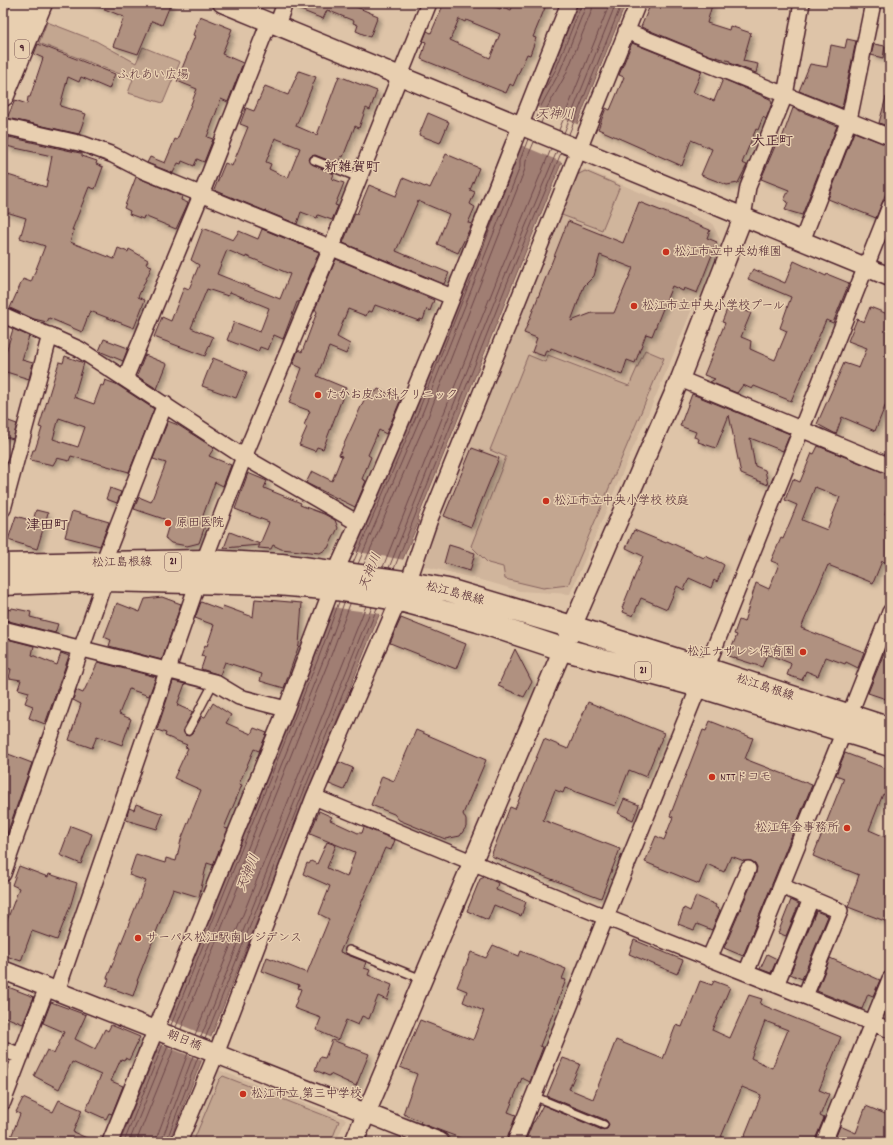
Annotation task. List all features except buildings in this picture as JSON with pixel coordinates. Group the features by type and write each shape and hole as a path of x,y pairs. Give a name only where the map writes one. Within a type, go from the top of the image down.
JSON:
{"main road":[{"name":"9","path":"3,54 23,3"},
{"name":"9","path":"3,95 41,3"},
{"name":"松江島根線","path":"3,584 204,561 281,565 336,580 401,591 448,590 572,627 703,677 846,723 890,745"},
{"name":"松江島根線","path":"3,564 104,572 198,582 277,584 336,580"},
{"name":"松江島根線","path":"401,591 478,621 562,649 703,677"},
{"name":"松江島根線","path":"846,723 890,729"}],"street":[{"path":"222,3 521,124 743,218 890,277"},
{"path":"124,379 273,24 285,3"},
{"path":"204,561 244,457 331,248 429,3"},
{"path":"110,1142 157,1030 286,709 358,523 452,297 569,3"},
{"path":"179,1142 314,797 401,591 578,148 638,3"},
{"path":"354,1142 562,649 680,379 743,218 748,187 785,95 802,3"},
{"path":"802,241 849,120 873,3"},
{"path":"626,31 890,137"},
{"path":"3,126 82,144 113,155 144,171 201,195 452,297"},
{"path":"515,1142 703,677 890,206"},
{"path":"3,315 79,349 244,457 358,523"},
{"path":"3,509 50,335"},
{"path":"680,379 802,428 812,435 890,466"},
{"path":"3,874 81,650 104,572 165,404"},
{"path":"3,1102 21,1056 52,989 168,670 198,582"},
{"path":"746,973 889,619"},
{"path":"3,629 81,650 214,682 240,697 286,709"},
{"path":"314,797 605,917 890,1030"},
{"path":"709,959 748,868"},
{"path":"781,886 840,911 805,996"},
{"path":"776,985 811,899"},
{"name":"朝日橋","path":"3,970 440,1142"},
{"path":"824,1142 890,979"},
{"path":"3,1049 21,1056"}],"lane":[{"path":"314,160 359,178"},
{"path":"188,731 214,682"},
{"path":"349,950 422,979"},
{"path":"533,1096 604,1125"}],"shaded area":[{"path":"585,169 712,223 720,240 667,370 570,594 519,591 424,566 431,546 435,520 573,174"},
{"name":"松江市立 第三中学校","path":"216,1069 346,1119 336,1142 186,1142"}],"green space":[{"name":"ふれあい広場","path":"47,22 96,41 136,63 143,47 180,62 163,103 128,93 133,79 39,43"},
{"path":"585,171 620,186 602,230 559,214 575,176"},
{"name":"松江市立中央小学校 校庭","path":"645,350 664,358 568,585 543,588 505,579 503,567 488,563 471,546 506,457 490,450 528,355 545,362 548,355 629,386"},
{"name":"松江市立 第三中学校","path":"223,1076 339,1121 331,1142 193,1142 219,1080"}],"water":[{"name":"天神川","path":"578,3 626,3 417,520 419,521 377,620 169,1142 120,1142 316,653 356,544 372,505 374,506 471,268 533,102 552,68"}],"pier":[{"path":"532,105 579,125 564,163 516,143"},
{"path":"352,551 405,560 381,614 331,607"},
{"path":"167,1019 212,1038 203,1061 157,1043"}],"place":[{"name":"松江市立中央幼稚園","path":"666,252"},
{"name":"松江市立中央小学校プール","path":"634,306"},
{"name":"たかお皮ふ科クリニック","path":"318,395"},
{"name":"松江市立中央小学校 校庭","path":"546,501"},
{"name":"原田医院","path":"168,523"},
{"name":"松江ナザレン保育園","path":"803,652"},
{"name":"NTTドコモ","path":"712,777"},
{"name":"松江年金事務所","path":"847,828"},
{"name":"サーパス松江駅南レジデンス","path":"138,938"},
{"name":"松江市立 第三中学校","path":"243,1094"}],"district":[{"name":"大正町","path":"772,142"},
{"name":"新雑賀町","path":"352,168"},
{"name":"津田町","path":"47,526"}]}
